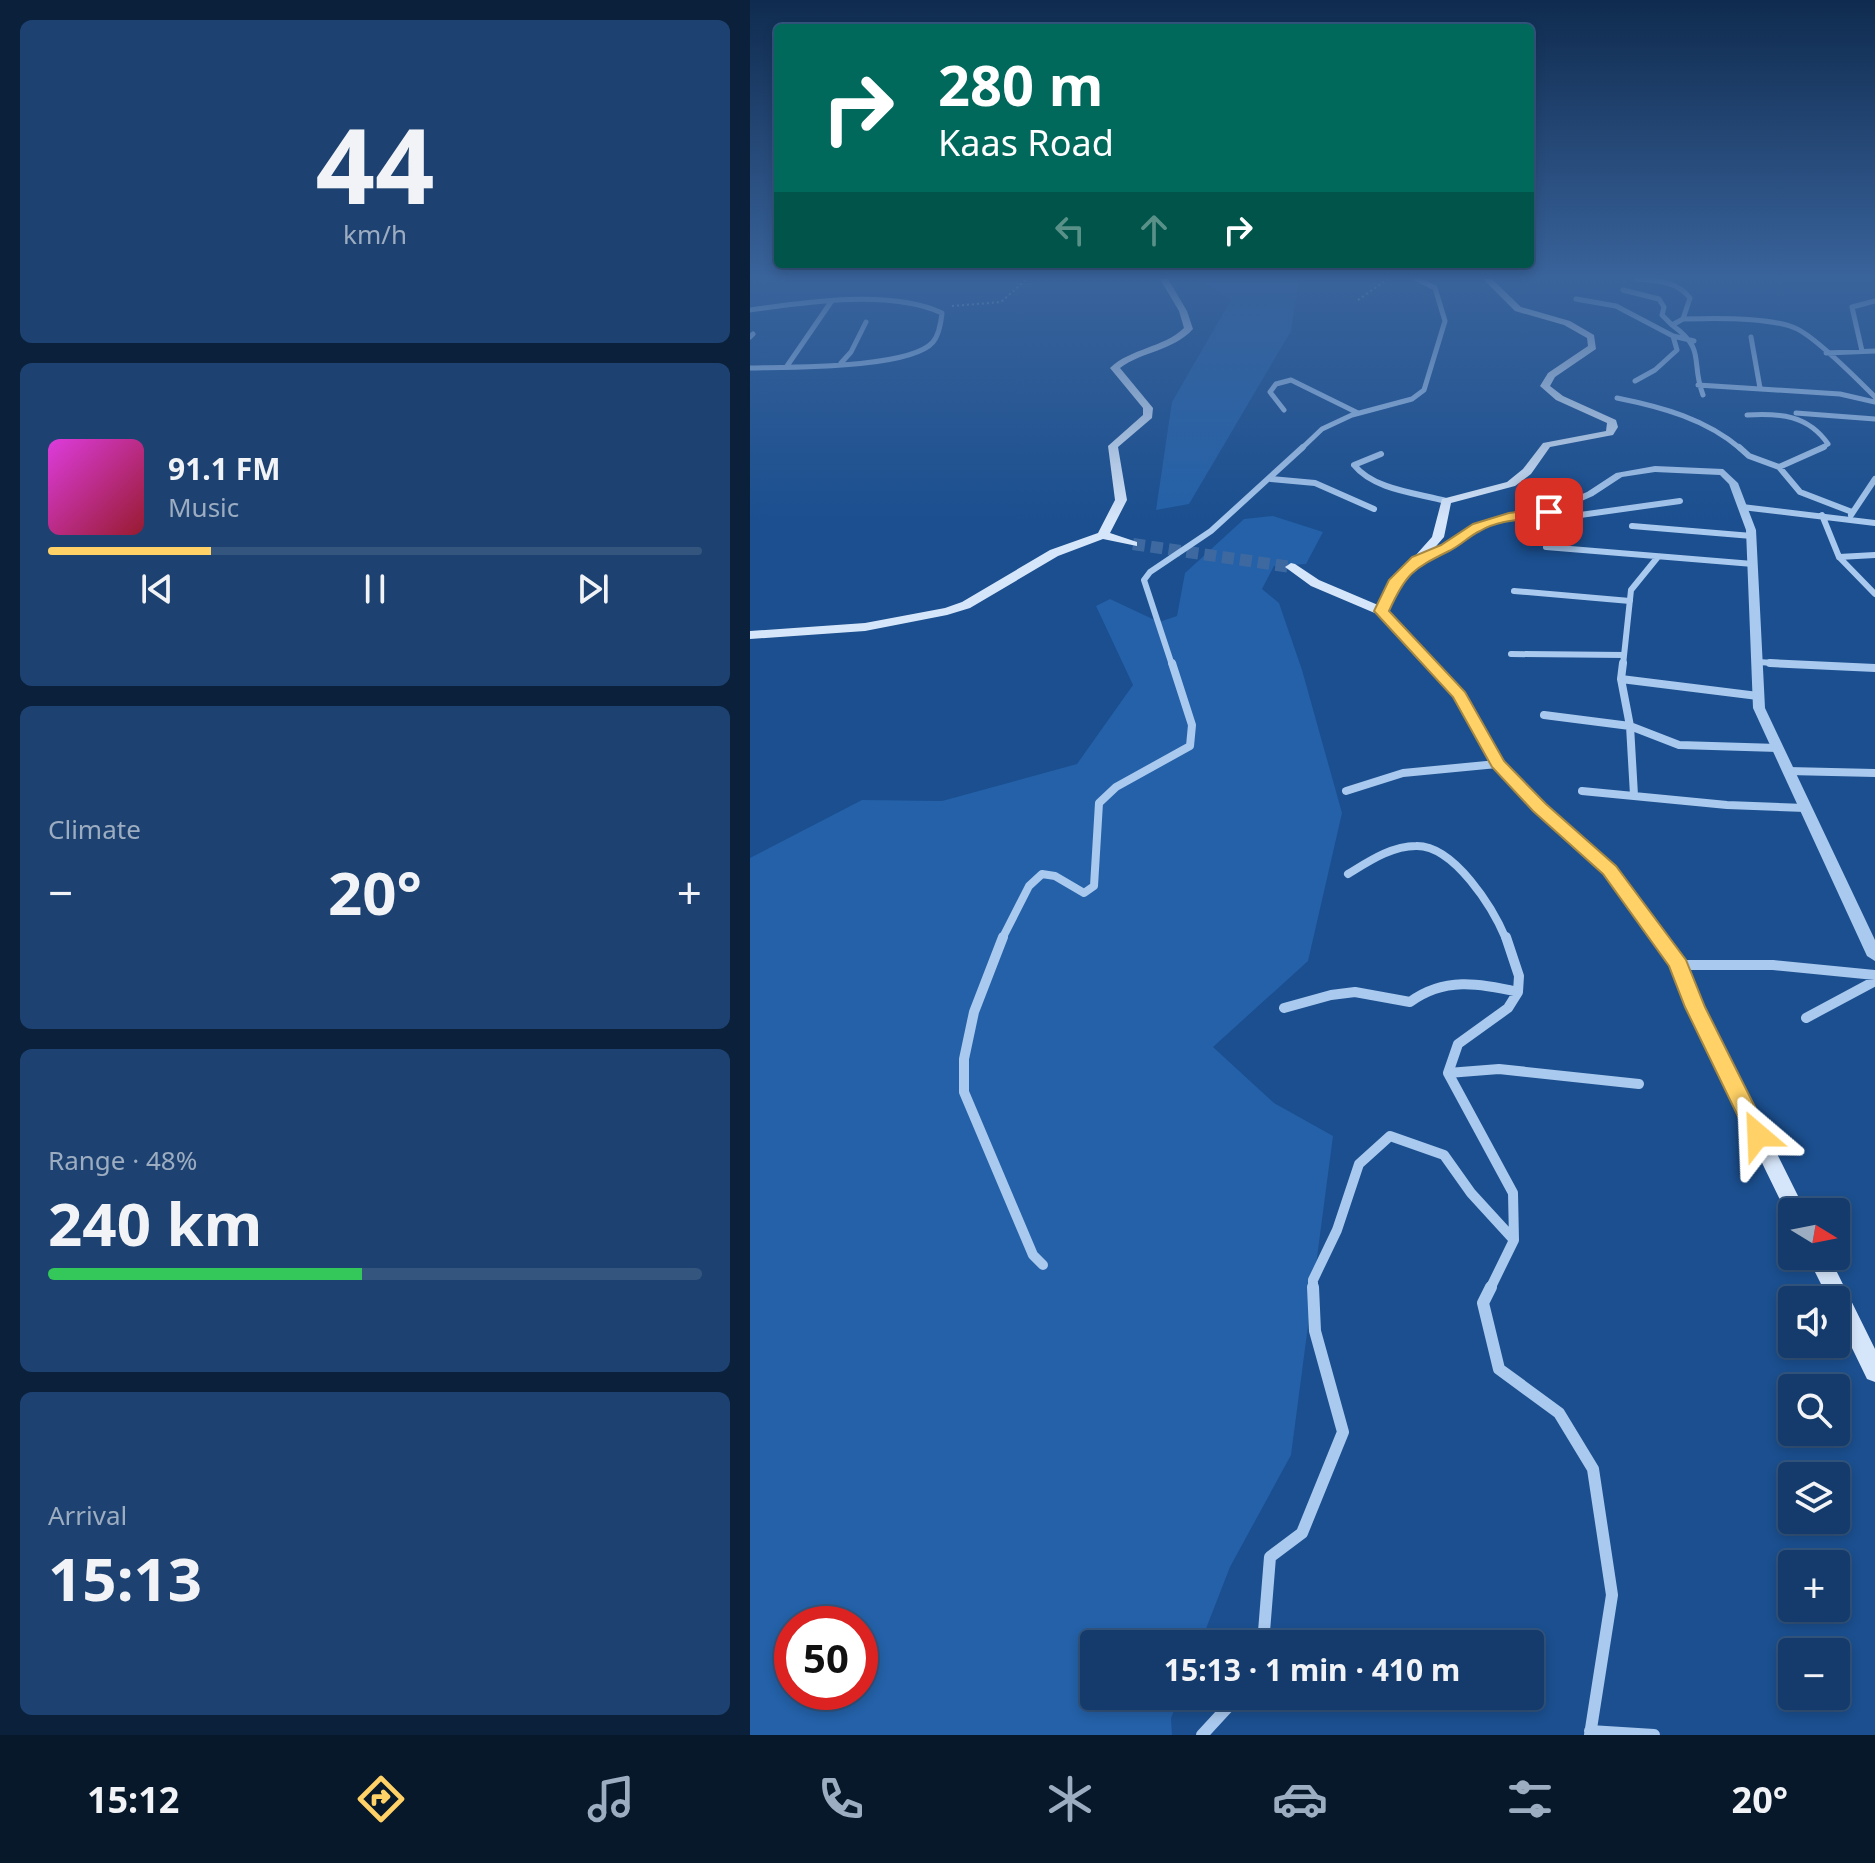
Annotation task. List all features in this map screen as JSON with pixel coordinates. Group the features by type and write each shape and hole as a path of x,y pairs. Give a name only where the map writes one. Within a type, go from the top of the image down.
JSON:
{"main road":[{"path":"1103,535 1121,500 1113,446 1148,416 1148,408 1115,368 1126,360"},
{"path":"1381,611 1394,583 1438,537 1446,501 1465,494 1505,488 1532,467 1547,445 1609,433 1612,422 1560,399 1545,386 1551,375 1574,360"},
{"path":"750,635 865,627 947,611 966,605 1054,553 1103,535 1133,544"},
{"path":"1291,567 1315,583 1381,611 1460,695 1497,764 1539,807 1610,870 1679,965 1695,1007 1789,1198"},
{"path":"1825,1270 1875,1372"}],"street":[{"path":"787,366 791,360"},
{"path":"841,363 844,360"},
{"path":"750,368 874,360"},
{"path":"1043,1265 1033,1255 964,1092 964,1059 974,1012 1002,939 1033,881 1048,873 1060,876 1075,891 1084,893 1094,886 1099,803 1116,787 1190,746 1194,735 1193,722 1181,696 1171,649 1145,590 1144,580 1150,572 1211,531 1322,429 1359,413 1412,399 1424,390 1433,360"},
{"path":"1635,381 1668,360"},
{"path":"1696,360 1695,371 1703,395"},
{"path":"1755,360 1760,388"},
{"path":"1835,360 1875,400"},
{"path":"1284,410 1270,392 1280,383 1295,381 1309,385 1327,400 1359,413"},
{"path":"1698,385 1840,394 1875,400"},
{"path":"1617,398 1660,407 1690,418 1725,435 1749,456 1779,467 1785,481 1811,499 1875,523"},
{"path":"1779,467 1790,459 1816,455 1828,444 1821,430 1787,413"},
{"path":"1747,415 1787,413 1875,419"},
{"path":"1381,454 1354,465 1357,473 1446,501"},
{"path":"1417,560 1446,548 1477,527 1509,517 1549,512 1590,494 1619,475 1655,469 1723,472 1733,483 1752,536 1759,708 1875,956"},
{"path":"1271,479 1315,483 1374,509"},
{"path":"1851,515 1875,479"},
{"path":"1549,512 1573,516 1680,501"},
{"path":"1742,507 1851,515"},
{"path":"1822,515 1839,557 1875,594"},
{"path":"1632,526 1752,536"},
{"path":"1546,547 1753,564"},
{"path":"1839,557 1875,555"},
{"path":"1634,795 1630,726 1621,679 1631,590 1657,558"},
{"path":"1514,591 1630,601"},
{"path":"1511,654 1624,655"},
{"path":"1757,662 1875,668"},
{"path":"1621,679 1758,696"},
{"path":"1544,715 1630,726 1679,745 1778,748"},
{"path":"1346,791 1399,772 1427,767 1497,764"},
{"path":"1788,771 1875,773"},
{"path":"1582,791 1727,805 1805,808"},
{"path":"1348,874 1376,857 1408,847 1424,846 1438,850 1454,863 1493,913 1519,969 1518,992 1508,1007 1456,1045 1448,1073 1513,1193 1514,1240 1483,1303 1499,1369 1559,1413 1593,1469 1612,1595 1590,1733 1654,1735"},
{"path":"1679,965 1773,965 1875,978"},
{"path":"1806,1018 1875,978"},
{"path":"1284,1008 1324,994 1341,993 1373,993 1410,1002 1418,993 1433,986 1462,982 1518,992"},
{"path":"1448,1073 1499,1069 1639,1084"},
{"path":"1264,1630 1270,1557 1302,1533 1343,1432 1315,1331 1313,1280 1337,1230 1359,1164 1390,1136 1444,1155 1471,1193 1514,1240"},
{"path":"1202,1735 1225,1710"}],"shaded area":[{"path":"1196,360 1274,360 1189,504 1156,510 1172,402"},
{"path":"1273,516 1323,532 1306,564 1274,566 1262,589 1279,603 1302,670 1342,813 1308,961 1213,1047 1274,1103 1333,1136 1291,1455 1230,1567 1205,1630 1080,1630 1080,1710 1174,1710 1171,1718 1172,1735 750,1735 750,858 862,800 942,801 1077,764 1133,685 1096,606 1110,599 1159,622 1177,616 1185,573 1244,519"}],"tunnel":[{"path":"1133,544 1291,567"}],"route":[{"path":"1549,512 1509,517 1477,527 1446,548 1417,560 1394,583 1381,611 1460,695 1497,764 1539,807 1610,870 1679,965 1695,1007 1758,1135"}]}
